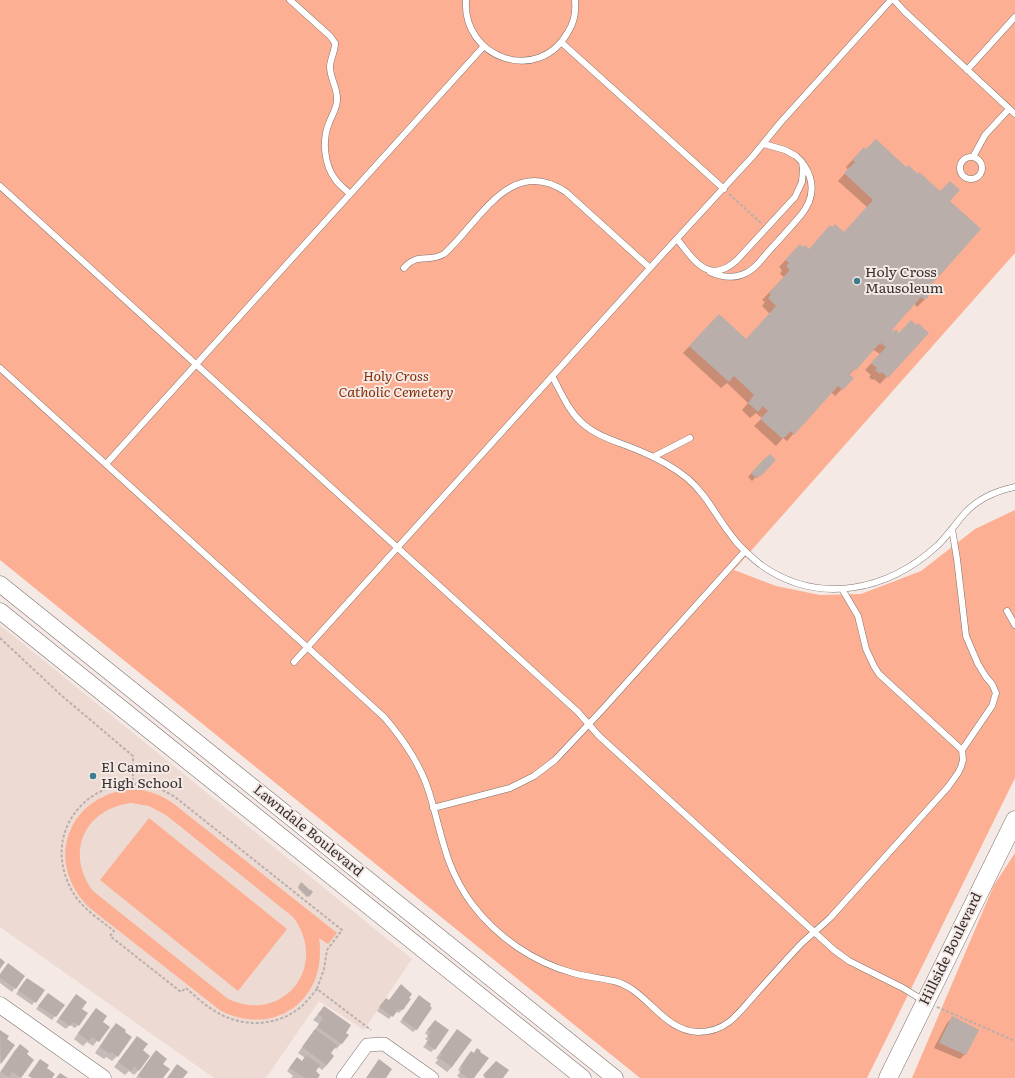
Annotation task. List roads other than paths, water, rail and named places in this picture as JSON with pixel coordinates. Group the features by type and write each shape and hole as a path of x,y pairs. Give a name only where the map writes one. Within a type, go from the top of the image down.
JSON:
{"main road":[{"name":"Hillside Boulevard","path":"888,1078 1015,820"}],"street":[{"name":"Lawndale Boulevard","path":"0,584 615,1078"},
{"name":"Lawndale Boulevard","path":"0,611 583,1078"},
{"path":"0,1005 103,1078"},
{"path":"343,1078 367,1045 384,1044 432,1078"}],"lane":[{"path":"290,0 330,36 334,43 330,68 337,93 337,100 325,136 325,152 334,178 350,194"},
{"path":"466,0 469,24 473,33 484,46 501,57 519,61 539,58 547,54 562,42 574,21 575,0"},
{"path":"294,662 650,268 724,189 764,144 780,123 891,0"},
{"path":"894,0 1015,114"},
{"path":"967,70 1015,17"},
{"path":"562,42 724,189"},
{"path":"106,464 484,46"},
{"path":"973,157 983,139 1009,109"},
{"path":"677,239 704,269 721,276 738,276 746,273 757,264 807,208 811,200 812,192 810,176 802,162 791,152 764,144"},
{"path":"704,269 723,269 733,263 795,197 803,176 802,162"},
{"path":"404,268 416,259 436,258 444,254 498,196 516,185 531,182 546,183 566,192 650,268"},
{"path":"0,186 578,712 599,736 834,950 849,961 903,988 925,1002"},
{"path":"0,368 374,707 395,730 422,774 433,808 446,858 459,884 482,917 506,939 532,956 575,974 626,985 640,995 666,1020 686,1030 697,1032 709,1031 728,1023 800,946 829,919 948,787 961,767 962,750 992,706 996,693 992,684 978,664 966,636 952,529"},
{"path":"552,376 570,409 582,423 607,438 653,456 678,472 700,491 731,536 745,551 770,570 787,579 819,587 842,589 854,588 878,582 907,569 936,547 966,512 981,500 998,492 1015,487"},
{"path":"653,456 690,438"},
{"path":"433,808 504,790 534,776 563,753 745,551"},
{"path":"842,589 858,616 866,649 879,674 962,750"},
{"path":"1007,611 1015,625"}],"place":[{"name":"Holy Cross Mausoleum","path":"857,281"},
{"name":"El Camino High School","path":"93,776"}],"park label":[{"name":"Holy Cross Catholic Cemetery","path":"396,386"}]}
